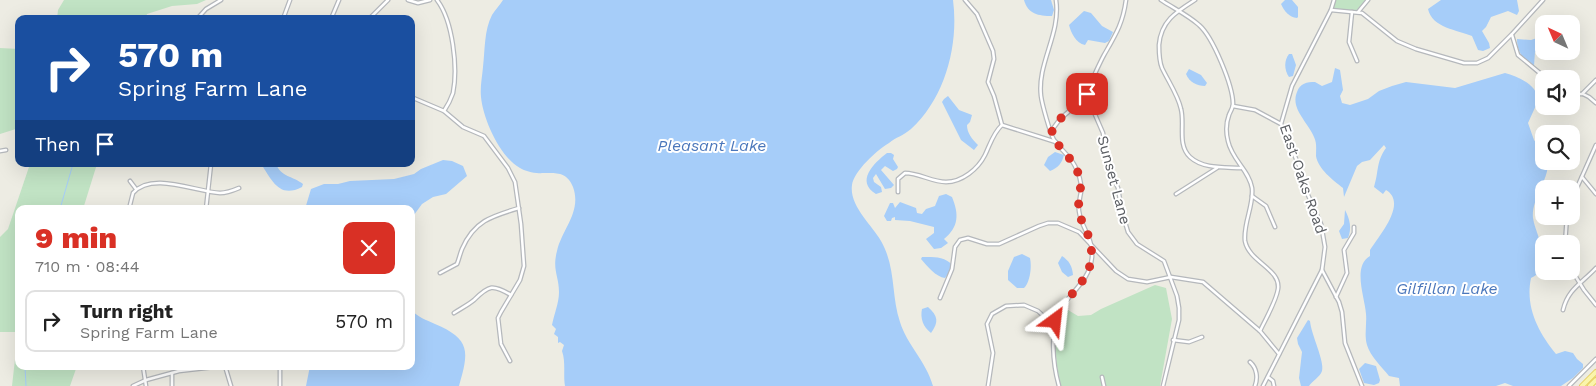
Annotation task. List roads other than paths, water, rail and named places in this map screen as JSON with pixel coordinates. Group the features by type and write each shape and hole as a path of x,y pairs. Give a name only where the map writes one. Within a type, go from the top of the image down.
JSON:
{"main road":[{"path":"1582,386 1596,372"},
{"path":"1590,386 1596,380"}],"street":[{"path":"200,15 206,8 220,0"},
{"path":"284,15 290,0"},
{"path":"333,15 339,0"},
{"path":"373,15 388,0"},
{"path":"408,0 421,3 430,0"},
{"path":"437,0 448,19 452,41 453,90 444,111"},
{"path":"965,0 977,14 993,51 994,59 988,76 988,82 1002,125"},
{"path":"1056,0 1058,13 1055,30 1043,69 1041,82 1042,100 1056,142 1068,155 1077,170 1081,188 1079,211 1091,244 1092,256 1083,282 1062,307 1054,326 1055,368 1059,386"},
{"path":"1052,131 1060,119 1086,96 1104,55 1120,28 1126,0"},
{"path":"1161,0 1198,24 1209,38 1225,72 1233,106 1228,121 1227,137 1232,153 1250,181 1252,196 1245,234 1246,243 1251,254 1274,275 1278,288 1260,331"},
{"path":"1195,0 1178,11 1162,30 1159,47 1160,64 1180,105 1183,143 1186,154 1195,160 1218,167 1241,168"},
{"name":"East Oaks Road","path":"1263,386 1322,270 1325,247 1321,224 1281,124 1292,86 1331,10 1334,0"},
{"path":"1358,12 1368,0"},
{"path":"1331,10 1358,12 1368,16 1387,35 1400,43 1469,64 1485,60 1543,0"},
{"path":"1352,11 1349,42 1356,61"},
{"path":"1512,34 1518,55 1536,70"},
{"path":"1596,80 1582,94 1596,103"},
{"name":"Sunset Lane","path":"1086,96 1103,133 1106,154 1118,188 1128,232 1137,244 1164,261 1179,308 1178,326 1162,386"},
{"path":"415,99 444,111 463,126 484,136 516,182 524,266 520,280 501,312 498,322 500,344 510,361"},
{"path":"1233,106 1264,113 1281,124"},
{"path":"1002,125 1056,142"},
{"path":"898,192 898,179 904,173 946,182 955,181 966,176 983,159 995,133 1002,125"},
{"path":"1580,181 1596,145"},
{"path":"0,151 6,150"},
{"path":"206,205 211,167"},
{"path":"1176,194 1218,167"},
{"path":"1582,176 1596,194"},
{"path":"130,181 136,189"},
{"path":"130,205 131,197 136,189 143,186 165,184 222,193 238,188"},
{"path":"1252,196 1266,206 1275,227"},
{"path":"440,273 457,264 463,247 476,226 490,217 519,208"},
{"path":"940,298 952,269 954,247 962,239 970,238 987,244 999,244 1039,226 1053,223 1062,224 1075,230 1116,271 1128,279 1147,282 1170,277 1203,282 1260,331 1279,354"},
{"path":"1336,297 1347,273 1344,250 1354,233 1354,227"},
{"path":"1563,310 1569,294 1596,268"},
{"path":"1322,270 1342,312 1345,344 1362,386"},
{"path":"1577,280 1596,305"},
{"path":"454,313 473,301 479,293 491,288 498,288 511,295"},
{"path":"988,386 993,353 988,322 992,314 1006,306 1024,305 1038,311 1054,326"},
{"path":"1173,340 1189,342 1202,338"},
{"path":"1569,386 1596,359"},
{"path":"1250,362 1253,364 1257,377 1255,386"},
{"path":"144,370 146,386"},
{"path":"133,386 146,380 186,370"},
{"path":"225,370 231,386"},
{"path":"280,370 280,386"},
{"path":"172,373 172,386"},
{"path":"1102,377 1104,386"},
{"path":"1268,377 1273,381 1274,386"}],"water":[{"name":"Pleasant Lake","path":"503,0 953,0 954,35 951,52 947,70 933,102 911,129 884,146 867,161 857,174 852,185 852,193 857,208 886,251 897,312 903,330 926,369 933,386 565,386 562,351 564,345 560,342 558,343 558,337 554,334 556,329 552,325 559,292 555,263 559,243 573,212 575,196 573,187 564,176 556,173 530,172 513,163 499,147 485,116 482,106 481,86 485,41 489,21"},
{"path":"1024,0 1051,0 1054,10 1052,16 1034,13 1028,8"},
{"path":"1285,0 1292,0 1298,7 1297,18 1289,15 1284,9 1281,4"},
{"path":"1441,0 1517,0 1519,11 1517,15 1508,11 1491,17 1482,31 1490,48 1483,51 1478,50 1472,36 1440,24 1430,15 1428,9"},
{"path":"1084,11 1091,13 1102,26 1113,32 1109,41 1105,43 1088,40 1085,45 1077,40 1069,25"},
{"path":"1517,39 1535,39 1534,66 1521,55"},
{"path":"1289,54 1292,54 1296,65 1293,76 1289,77 1285,65"},
{"name":"Gilfillan Lake","path":"1335,68 1340,70 1343,90 1340,96 1342,103 1350,105 1368,99 1379,91 1406,82 1455,88 1505,73 1526,82 1535,90 1535,108 1528,123 1535,141 1535,170 1548,170 1544,180 1535,180 1533,218 1538,235 1535,235 1535,276 1531,278 1530,299 1534,319 1556,354 1565,351 1573,353 1583,364 1583,368 1573,378 1561,386 1513,386 1505,383 1496,386 1400,386 1399,378 1389,376 1373,357 1366,341 1366,314 1361,275 1362,267 1370,256 1370,250 1390,220 1393,211 1394,203 1392,196 1386,190 1383,194 1374,187 1379,162 1386,148 1384,145 1370,160 1362,162 1357,166 1344,197 1343,188 1326,174 1317,161 1315,139 1298,110 1295,98 1300,87 1304,84 1315,82 1322,86 1332,82"},
{"path":"1189,69 1201,75 1207,83 1205,86 1196,84 1189,79 1186,74"},
{"path":"948,96 959,110 972,115 967,125 970,136 978,145 974,150 961,140 942,102"},
{"path":"1055,152 1064,155 1059,165 1050,171 1044,165 1048,157"},
{"path":"887,153 894,155 893,159 898,167 893,171 885,166 881,170 894,185 891,188 885,189 876,174 873,178 874,182 881,187 882,192 876,194 867,184 867,178 872,167"},
{"path":"443,160 452,161 463,166 467,176 446,194 433,197 422,204 415,214 415,205 306,205 311,189 324,184 394,179 414,174"},
{"path":"263,167 278,167 284,174 303,184 302,187 287,191 277,186"},
{"path":"946,194 952,197 956,209 956,220 953,230 944,239 948,243 941,248 934,249 926,239 934,233 934,227 910,221 895,220 895,217 891,221 887,221 884,216 890,203 893,203 895,208 900,202 916,208 917,213 922,214 926,209 935,206 939,196"},
{"path":"1345,210 1349,220 1350,231 1348,238 1342,239 1339,231 1344,224"},
{"path":"1022,254 1030,258 1030,274 1024,288 1017,288 1008,280 1008,271 1014,257"},
{"path":"1062,256 1070,264 1073,275 1068,277 1062,272 1058,263"},
{"path":"922,257 946,260 952,265 951,270 945,278 942,277 929,268 921,259"},
{"path":"928,307 934,313 936,319 931,333 924,325 921,316 922,309"},
{"path":"415,314 455,335 461,341 464,348 465,364 459,386 306,386 309,370 415,370"},
{"path":"1308,320 1310,321 1320,355 1322,371 1309,386 1301,386 1299,378 1302,352 1297,338"},
{"path":"1365,363 1376,366 1380,380 1379,383 1374,385 1364,383 1359,369"}],"waterway":[{"path":"61,205 72,167"},
{"path":"25,370 26,386"}]}
